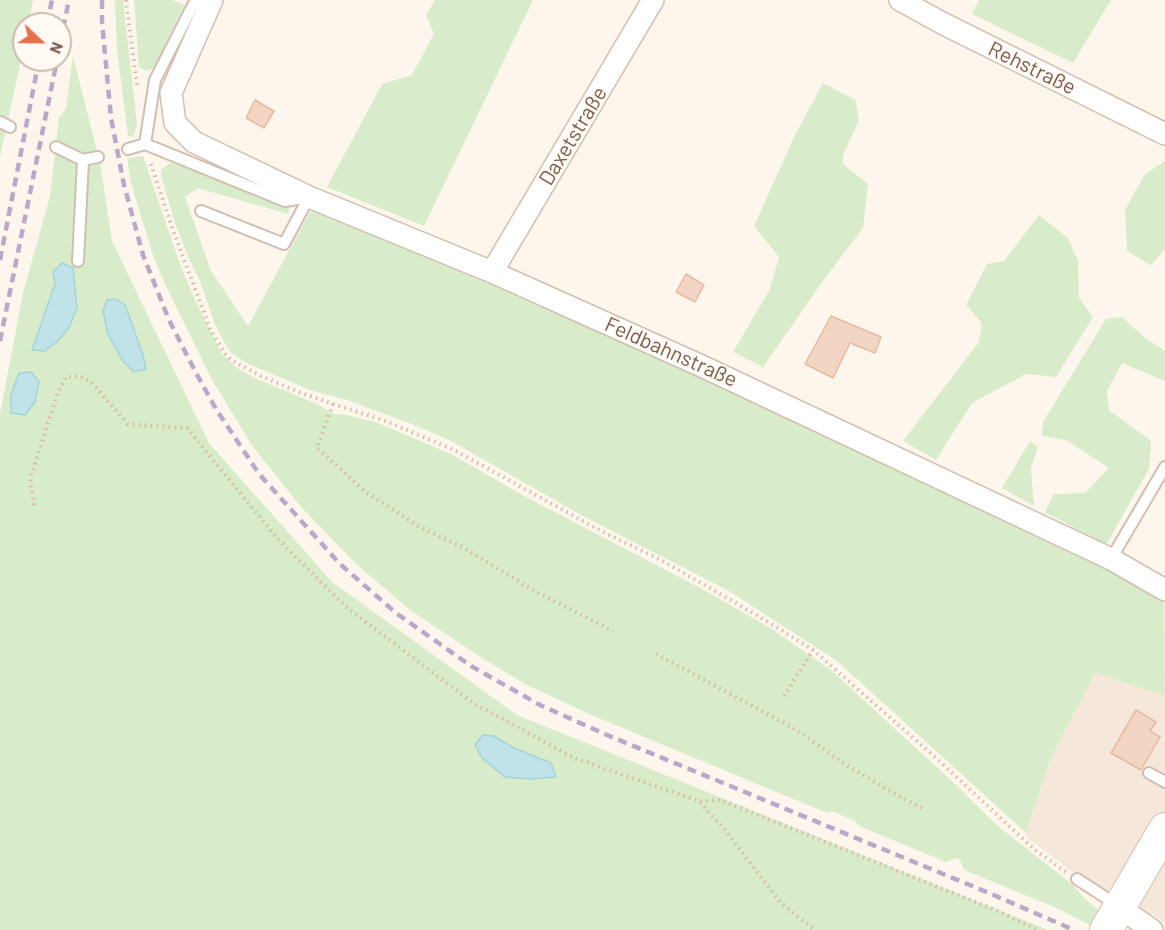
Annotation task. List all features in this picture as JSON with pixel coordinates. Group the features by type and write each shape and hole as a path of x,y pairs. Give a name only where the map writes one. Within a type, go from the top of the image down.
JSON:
{"street":[{"name":"Feldbahnstraße","path":"212,0 171,93 175,123 194,142 309,197 492,272 706,368 1111,559 1165,590"},
{"name":"Daxetstraße","path":"492,272 653,0"},
{"name":"Rehstraße","path":"900,0 1165,134"},
{"path":"1152,930 1113,918 1165,829"}],"lane":[{"path":"145,144 155,80 192,5 199,0"},
{"path":"128,149 145,144 285,201 309,197"},
{"path":"56,147 83,160 98,157"},
{"path":"78,261 83,160"},
{"path":"201,212 284,244 309,197"},
{"path":"1111,559 1165,467"},
{"path":"1149,773 1165,782"},
{"path":"1077,879 1113,918"}],"path":[{"path":"126,0 137,87"},
{"path":"145,144 173,230 211,331 226,355 261,376 333,404 383,420 454,450 605,533 661,560 760,617 813,650 1035,850 1077,879"},
{"path":"34,505 30,479 57,394 66,377 80,376 92,382 128,424 187,428 276,537 346,608 473,703 574,758 699,801 720,800 998,911 1037,930"},
{"path":"333,404 317,448 367,493 417,526 464,548 538,593 613,631"},
{"path":"784,696 813,650"},
{"path":"656,654 797,730 840,761 900,798 924,809"},
{"path":"699,801 725,830 781,903 814,930"}],"shaded area":[{"path":"1095,673 1165,696 1165,923 1085,881 1025,836 1051,758"}],"green space":[{"path":"0,0 33,0 31,12 12,12 12,72 18,72 0,157"},
{"path":"115,0 123,0 137,125 133,137 128,136 117,49"},
{"path":"134,0 172,0 184,5 154,68 146,71 139,67"},
{"path":"435,0 533,0 424,226 327,187 382,84 412,75 434,34 426,15"},
{"path":"979,0 1111,0 1073,63 972,14"},
{"path":"73,56 100,163 112,241 209,443 332,582 517,715 1048,930 0,930 0,414 23,293 50,196 59,117 66,109"},
{"path":"823,83 855,100 859,120 843,155 843,164 868,184 863,228 763,367 733,352 770,289 779,257 754,226 796,133"},
{"path":"143,156 194,298 222,354 236,367 335,414 375,422 451,454 526,497 704,590 772,629 831,670 999,827 1073,885 1103,914 1095,928 1059,909 964,870 960,860 955,858 946,862 859,826 855,821 832,811 827,813 589,714 527,685 410,610 355,563 302,508 253,447 211,378 153,255 131,183 127,158"},
{"path":"1165,161 1165,249 1151,265 1127,251 1125,210 1145,174"},
{"path":"170,163 183,166 290,209 288,214 198,188 185,197 211,271 248,326 310,212 316,211 328,215 430,257 680,367 828,438 973,503 1081,556 1164,602 1165,696 1095,673 1051,758 1026,833 837,661 729,591 581,515 451,441 347,400 310,390 246,363 231,353 214,322 200,281 176,226 161,176 161,170"},
{"path":"1039,215 1068,238 1078,261 1079,298 1093,317 1056,377 1026,374 972,403 936,460 903,441 979,342 982,323 966,305 987,264 1004,261"},
{"path":"1122,317 1144,337 1165,351 1165,381 1122,363 1107,391 1109,410 1151,441 1149,469 1106,545 1045,512 1054,494 1085,493 1109,468 1066,440 1042,436 1043,422 1106,319"},
{"path":"1030,441 1038,447 1031,468 1034,506 1002,488"}],"water":[{"path":"62,263 73,268 77,308 69,328 57,342 45,351 32,350 55,284 53,272"},
{"path":"116,299 125,305 146,369 134,372 123,361 108,335 103,311 107,300"},
{"path":"31,372 39,381 35,402 25,415 11,413 11,395 19,373"},
{"path":"483,735 494,736 514,748 551,763 556,777 529,779 505,777 482,758 475,745"}],"building":[{"path":"255,100 274,111 264,128 246,118"},
{"path":"686,274 704,285 695,302 676,292"},
{"path":"831,316 881,337 875,353 850,343 833,378 805,364"},
{"path":"1136,710 1156,722 1150,731 1160,737 1141,770 1111,753"}],"railway":[{"path":"50,12 52,0"},
{"path":"66,12 69,0"},
{"path":"102,0 111,118 124,185 143,255 169,320 216,409 259,474 340,564 396,613 471,666 540,705 1074,930"},
{"path":"0,260 37,72"},
{"path":"0,341 55,72"}]}
